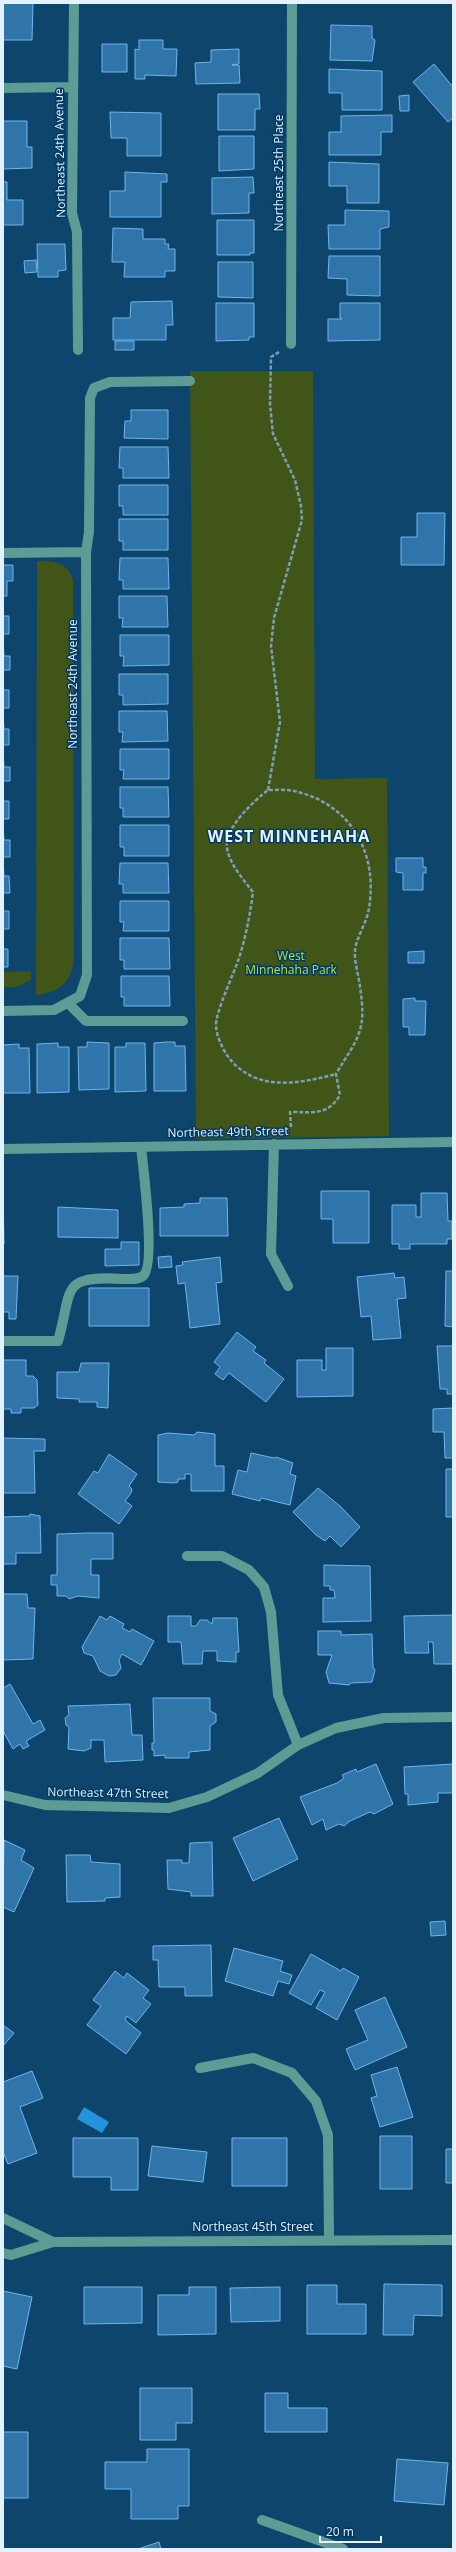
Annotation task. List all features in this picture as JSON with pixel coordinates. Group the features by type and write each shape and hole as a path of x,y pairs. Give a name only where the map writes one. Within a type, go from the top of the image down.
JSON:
{"street":[{"name":"Northeast 24th Avenue","path":"74,3 72,213 77,232 78,350"},
{"name":"Northeast 25th Place","path":"291,344 292,3"},
{"path":"3,88 72,87"},
{"name":"Northeast 24th Avenue","path":"3,1011 54,1010 80,996 87,975 86,552 89,532 90,398 94,388 110,382 190,381"},
{"path":"3,553 86,552"},
{"path":"68,1003 86,1021 183,1021"},
{"name":"Northeast 49th Street","path":"3,1149 453,1142"},
{"path":"274,1144 271,1254 288,1286"},
{"path":"3,1341 58,1341 69,1292 79,1281 94,1277 134,1279 143,1276 148,1270 150,1248 141,1147"},
{"path":"187,1556 222,1556 249,1570 264,1587 271,1612 278,1695 298,1744"},
{"name":"Northeast 47th Street","path":"5,1796 45,1805 169,1808 207,1797 258,1773 298,1744 336,1728 384,1718 453,1716"},
{"path":"200,2068 253,2058 292,2073 316,2101 328,2135 329,2239"},
{"path":"3,2218 53,2242"},
{"name":"Northeast 45th Street","path":"53,2242 329,2239 453,2240"},
{"path":"3,2254 11,2255 53,2242"},
{"path":"262,2520 343,2549"}],"path":[{"path":"268,790 280,722 271,646 274,618 302,520 301,506 295,480 273,434 270,404 271,357 291,344"},
{"path":"291,1127 290,1112 319,1112 334,1106 340,1095 336,1074 361,1033 364,1012 355,951 369,909 372,884 366,855 355,827 335,808 317,798 297,791 268,790 248,806 232,829 226,846 232,863 253,892 248,928 216,1027 224,1052 235,1065 255,1079 272,1082 299,1081 336,1074"}],"green space":[{"name":"West Minnehaha Park","path":"190,371 313,371 315,779 387,778 389,1136 196,1139"},
{"path":"37,561 48,561 63,565 73,579 74,956 71,972 64,984 59,988 45,994 36,995"},
{"path":"31,971 31,980 17,987 3,987 3,972"}],"water":[{"path":"84,2107 109,2122 102,2133 77,2119"}],"building":[{"path":"3,3 33,3 32,40 3,40"},
{"path":"331,25 372,26 372,38 375,40 372,61 330,60"},
{"path":"139,40 163,40 163,49 177,49 176,76 145,75 145,79 135,79 135,49 139,50"},
{"path":"102,44 127,44 127,72 102,72"},
{"path":"239,49 239,64 232,65 239,65 240,83 196,84 195,63 211,62 211,50"},
{"path":"434,64 453,87 453,118 448,122 413,82"},
{"path":"329,69 382,71 382,110 342,110 342,93 329,93"},
{"path":"218,94 259,94 260,109 255,109 255,130 218,130"},
{"path":"409,95 409,111 400,111 399,96"},
{"path":"110,112 161,113 161,156 127,156 127,138 111,138"},
{"path":"392,115 392,132 381,132 381,155 329,155 329,132 341,132 341,116"},
{"path":"3,121 27,121 27,147 32,147 32,168 3,169"},
{"path":"219,136 254,136 254,169 219,171"},
{"path":"329,162 379,164 379,203 347,203 347,186 329,186"},
{"path":"125,172 167,174 167,182 161,182 161,217 110,217 110,191 125,191"},
{"path":"253,177 254,193 249,193 249,213 212,214 212,178"},
{"path":"3,182 7,182 7,200 23,200 23,225 3,225"},
{"path":"345,210 389,211 389,227 380,229 380,249 329,249 328,225 345,225"},
{"path":"217,220 254,220 254,253 250,253 250,255 217,255"},
{"path":"113,228 143,229 143,239 165,239 165,244 169,244 168,249 175,249 175,271 165,271 165,277 124,277 125,262 112,262"},
{"path":"37,244 65,244 66,270 58,271 58,277 38,277"},
{"path":"329,256 380,256 380,296 347,295 347,279 328,278"},
{"path":"36,260 37,272 25,273 24,261"},
{"path":"218,262 253,262 253,298 218,297"},
{"path":"172,301 173,325 166,325 166,340 113,340 113,318 130,318 131,302"},
{"path":"216,303 254,303 254,337 249,337 249,340 216,341"},
{"path":"340,303 380,303 380,340 328,341 328,319 342,319 340,318"},
{"path":"115,341 134,341 134,350 115,350"},
{"path":"131,410 168,410 168,439 124,438 125,421 131,421"},
{"path":"120,447 168,447 169,478 123,478 123,468 119,468"},
{"path":"119,485 168,485 168,515 123,515 123,506 119,506"},
{"path":"417,513 445,513 444,565 401,565 401,537 417,537"},
{"path":"119,519 168,519 168,550 123,550 123,541 119,541"},
{"path":"120,558 168,558 169,589 123,589 123,580 119,580"},
{"path":"3,565 13,565 13,581 7,581 7,596 3,596"},
{"path":"119,596 167,596 168,627 122,627 123,618 119,618"},
{"path":"3,616 9,616 9,634 3,634"},
{"path":"120,635 169,635 169,665 123,666 124,656 120,656"},
{"path":"3,640 4,656 10,656 10,670 3,670"},
{"path":"119,674 168,674 168,704 123,705 123,695 119,695"},
{"path":"3,690 9,690 9,708 3,708"},
{"path":"119,711 167,711 168,741 122,742 123,732 119,732"},
{"path":"3,714 4,729 9,729 9,745 3,745"},
{"path":"120,749 169,749 169,779 123,779 124,770 120,770"},
{"path":"3,751 4,767 10,767 10,781 3,781"},
{"path":"120,787 168,787 169,817 123,817 123,808 120,808"},
{"path":"3,801 9,801 9,819 3,819"},
{"path":"3,825 4,840 10,840 10,857 3,857"},
{"path":"120,825 169,825 169,856 124,856 124,847 120,847"},
{"path":"396,858 423,858 423,867 426,867 426,873 423,873 423,890 403,890 403,873 396,872"},
{"path":"3,861 4,876 9,876 10,893 3,893"},
{"path":"120,863 168,863 169,893 123,893 123,884 119,884"},
{"path":"120,901 169,901 169,931 123,931 124,922 120,922"},
{"path":"3,911 9,911 9,929 3,929"},
{"path":"120,938 169,938 170,969 124,969 124,960 120,960"},
{"path":"3,949 8,949 8,967 3,967"},
{"path":"424,951 424,963 408,963 408,952"},
{"path":"121,976 169,976 170,1006 124,1006 124,997 121,997"},
{"path":"415,998 415,1001 426,1001 425,1035 409,1035 409,1027 403,1027 403,999"},
{"path":"87,1042 109,1043 109,1089 79,1090 78,1047 87,1047"},
{"path":"175,1042 175,1046 185,1046 186,1091 154,1091 154,1043"},
{"path":"58,1043 58,1047 69,1047 69,1092 37,1093 37,1044"},
{"path":"126,1043 145,1043 146,1091 115,1092 115,1047 126,1047"},
{"path":"19,1044 19,1048 29,1048 30,1093 3,1093 3,1045"},
{"path":"3,1191 4,1244 3,1244"},
{"path":"321,1191 369,1191 369,1243 333,1243 333,1219 321,1219"},
{"path":"421,1193 447,1193 448,1221 452,1221 452,1239 447,1239 447,1244 410,1244 410,1249 399,1249 399,1244 392,1244 392,1205 416,1205 416,1217 421,1217"},
{"path":"200,1198 227,1198 228,1236 160,1236 160,1208 184,1207 184,1204 200,1203"},
{"path":"58,1207 118,1210 118,1238 58,1237"},
{"path":"121,1242 139,1242 139,1265 105,1266 105,1249 121,1249"},
{"path":"171,1256 172,1267 159,1268 158,1257"},
{"path":"220,1257 222,1282 216,1283 220,1324 190,1328 185,1283 178,1284 176,1266 183,1265 182,1262"},
{"path":"446,1271 453,1271 453,1327 445,1326"},
{"path":"394,1273 395,1278 404,1277 406,1298 397,1299 401,1338 373,1340 371,1316 361,1317 357,1277"},
{"path":"3,1276 18,1276 16,1319 9,1319 9,1312 3,1312"},
{"path":"89,1288 149,1288 149,1326 89,1326"},
{"path":"237,1332 256,1347 253,1351 266,1360 264,1363 284,1379 266,1402 229,1373 223,1380 215,1374 220,1367 214,1362"},
{"path":"437,1346 453,1346 453,1394 447,1394 447,1389 440,1389"},
{"path":"326,1348 353,1348 353,1396 297,1397 297,1360 322,1360 322,1370 326,1370"},
{"path":"3,1360 26,1360 26,1376 33,1376 37,1380 38,1405 34,1408 21,1408 21,1413 11,1413 11,1409 3,1409"},
{"path":"81,1363 109,1363 108,1408 97,1407 97,1402 79,1402 79,1399 57,1398 57,1372 79,1372"},
{"path":"453,1408 453,1458 445,1458 444,1432 433,1432 433,1409"},
{"path":"197,1432 215,1434 215,1466 224,1466 224,1491 191,1491 191,1474 185,1474 185,1479 178,1479 178,1482 174,1483 158,1482 158,1435 168,1433 194,1435"},
{"path":"3,1438 45,1439 45,1451 34,1451 35,1493 3,1493"},
{"path":"251,1453 274,1458 276,1457 293,1463 290,1474 296,1476 290,1505 261,1498 260,1501 232,1494 238,1470 247,1472"},
{"path":"109,1454 137,1474 129,1486 132,1489 131,1493 125,1501 132,1506 119,1524 78,1494 94,1471 98,1473"},
{"path":"446,1469 453,1469 453,1517 446,1517"},
{"path":"318,1488 341,1507 360,1527 341,1547 330,1536 325,1541 316,1535 293,1512"},
{"path":"30,1514 40,1516 41,1553 16,1553 16,1564 3,1564 3,1517 30,1516"},
{"path":"113,1533 113,1559 91,1559 91,1575 99,1575 99,1598 78,1596 69,1599 66,1596 57,1596 57,1585 51,1585 51,1575 57,1575 57,1534"},
{"path":"324,1565 370,1566 371,1621 323,1622 323,1598 335,1598 334,1590 330,1590 330,1586 324,1586"},
{"path":"3,1594 27,1594 28,1608 35,1608 33,1659 3,1660"},
{"path":"453,1615 453,1664 434,1664 433,1642 428,1642 429,1653 405,1653 404,1616"},
{"path":"100,1616 107,1620 110,1616 124,1624 122,1628 130,1632 132,1629 154,1641 141,1665 122,1654 119,1660 121,1668 116,1675 109,1676 100,1671 93,1656 84,1653 82,1647"},
{"path":"168,1616 191,1616 191,1626 196,1626 200,1620 207,1620 212,1624 213,1618 237,1618 239,1652 236,1652 236,1662 217,1661 217,1651 203,1651 202,1664 183,1664 181,1642 168,1642"},
{"path":"318,1631 341,1631 341,1635 372,1634 373,1667 375,1670 372,1682 351,1683 349,1685 329,1683 326,1672 332,1655 318,1655"},
{"path":"10,1684 33,1724 40,1720 45,1730 26,1741 29,1746 23,1749 20,1744 13,1749 3,1731 3,1688"},
{"path":"153,1698 210,1698 210,1711 216,1714 216,1722 210,1726 210,1750 189,1752 189,1758 165,1758 165,1755 154,1756 154,1750 152,1750 152,1743 154,1743"},
{"path":"130,1704 132,1735 142,1735 143,1760 105,1762 104,1740 91,1740 91,1748 84,1751 68,1749 69,1727 66,1725 65,1718 69,1715 68,1706"},
{"path":"376,1764 393,1804 374,1814 370,1812 350,1821 344,1826 339,1824 326,1830 323,1819 312,1825 300,1797 337,1783 344,1778 342,1775 356,1769 357,1772"},
{"path":"453,1764 453,1793 438,1793 438,1802 408,1805 408,1794 405,1794 404,1767"},
{"path":"279,1818 298,1859 253,1881 233,1838"},
{"path":"4,1840 25,1850 21,1860 34,1868 14,1912 3,1907"},
{"path":"212,1842 213,1896 191,1896 191,1892 168,1889 167,1860 182,1860 182,1863 189,1863 190,1843"},
{"path":"66,1855 90,1855 91,1862 120,1864 120,1897 105,1898 105,1901 67,1902"},
{"path":"445,1921 446,1935 431,1936 430,1922"},
{"path":"211,1945 212,1996 185,1996 185,1987 159,1987 158,1960 153,1960 153,1946"},
{"path":"234,1948 283,1961 280,1971 292,1975 289,1984 278,1981 273,1996 225,1981"},
{"path":"311,1954 341,1971 343,1968 359,1977 337,2020 316,2008 325,1992 320,1990 311,2005 289,1993"},
{"path":"115,1971 124,1978 127,1973 149,1990 143,1998 151,2004 136,2023 127,2016 125,2020 141,2033 126,2054 87,2025 101,2006 93,2000"},
{"path":"385,1997 407,2047 355,2070 346,2049 368,2040 355,2010"},
{"path":"3,2025 14,2033 3,2046"},
{"path":"397,2067 413,2117 380,2127 371,2098 377,2096 371,2075"},
{"path":"32,2071 43,2098 20,2107 37,2153 8,2164 3,2152 3,2082"},
{"path":"380,2136 412,2136 412,2189 380,2189"},
{"path":"73,2138 138,2138 138,2190 111,2190 111,2177 73,2177"},
{"path":"232,2138 287,2138 287,2186 232,2186"},
{"path":"152,2146 207,2152 203,2182 148,2176"},
{"path":"446,2149 453,2149 453,2183 446,2183"},
{"path":"384,2284 442,2285 442,2316 414,2315 413,2335 383,2335"},
{"path":"307,2285 337,2285 337,2304 366,2304 366,2334 307,2334"},
{"path":"84,2287 142,2287 142,2323 84,2324"},
{"path":"189,2287 216,2287 216,2334 158,2335 158,2295 189,2295"},
{"path":"280,2287 280,2321 231,2322 230,2288"},
{"path":"3,2291 32,2297 17,2369 3,2366"},
{"path":"140,2388 192,2388 192,2423 176,2423 176,2440 140,2440"},
{"path":"265,2393 288,2393 288,2408 327,2408 327,2432 265,2432"},
{"path":"3,2432 28,2432 28,2498 3,2498"},
{"path":"147,2449 189,2449 189,2506 178,2506 178,2519 131,2519 131,2489 105,2489 105,2462 147,2462"},
{"path":"397,2459 448,2463 444,2505 394,2501"},
{"path":"159,2542 161,2549 138,2549"}],"district":[{"name":"WEST MINNEHAHA","path":"289,836"}]}
